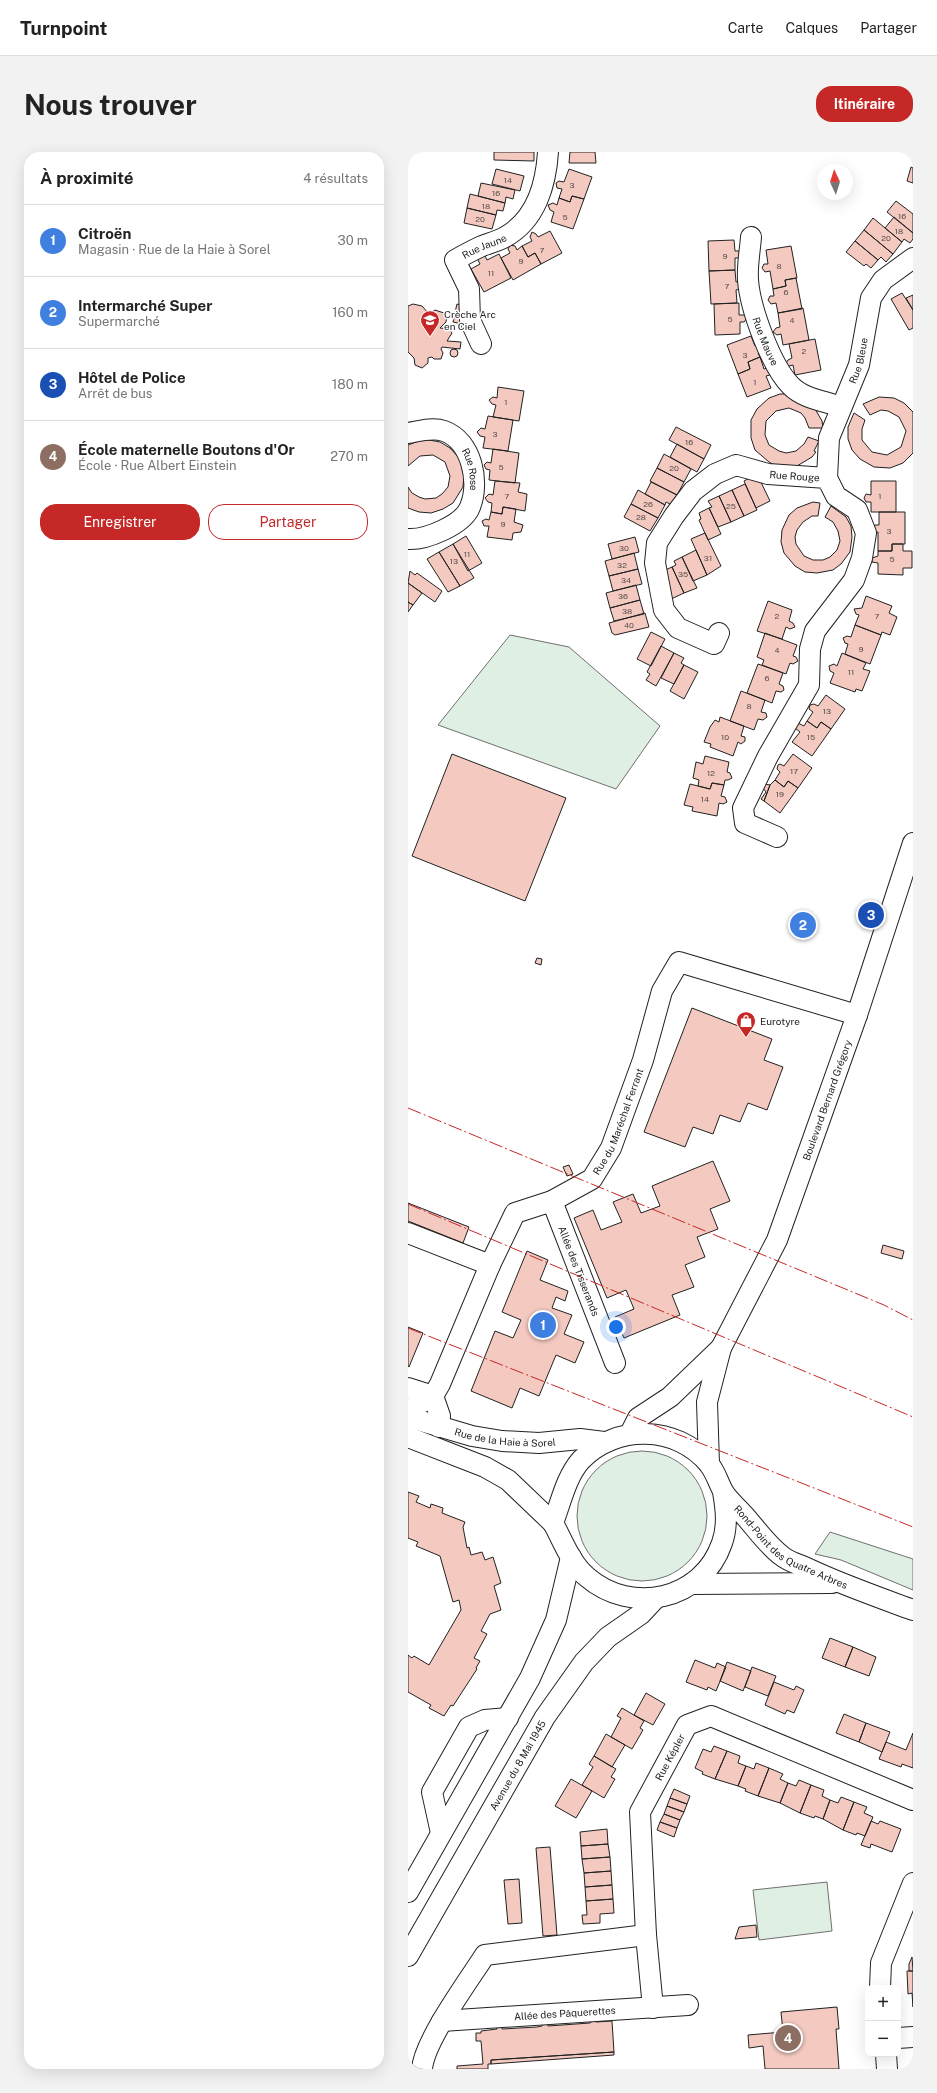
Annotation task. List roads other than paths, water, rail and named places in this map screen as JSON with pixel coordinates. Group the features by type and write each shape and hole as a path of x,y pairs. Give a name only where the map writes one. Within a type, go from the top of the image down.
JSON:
{"street":[{"name":"Rue Jaune","path":"480,344 470,320 469,289 455,260 480,246 505,237 521,226 534,209 544,184 548,152"},
{"name":"Rue Mauve","path":"751,237 748,268 750,295 771,358 782,375 805,396 841,407"},
{"name":"Rue Bleue","path":"827,478 829,438 859,365 871,298 883,280 913,258"},
{"name":"Rue Rose","path":"408,433 426,429 443,430 456,436 467,451 472,467 474,486 470,508 455,524 434,535 408,539"},
{"name":"Rue Rouge","path":"719,633 714,644 678,628 664,610 655,563 657,543 674,516 693,492 715,474 736,465 768,474 827,478 836,496 857,510 866,533 863,552 854,580 815,631 810,649 809,685 768,756 744,808 745,823 776,837"},
{"name":"Boulevard Bernard Grégory","path":"709,1464 707,1402 721,1348 776,1240 856,1015 913,843"},
{"name":"Rue du Maréchal Ferrant","path":"433,1396 440,1384 490,1265 516,1213 552,1201 592,1179 611,1148 643,1060 662,991 679,962 856,1015"},
{"name":"Allée des Tisserands","path":"552,1201 614,1363"},
{"path":"408,1233 490,1265"},
{"name":"Boulevard Bernard Grégory","path":"630,1434 638,1418 670,1397 721,1348"},
{"path":"408,1388 433,1396"},
{"path":"408,1416 412,1408 433,1396"},
{"path":"433,1396 440,1416 439,1427"},
{"name":"Rue de la Haie à Sorel","path":"408,1416 439,1427 472,1436 516,1443 539,1443 580,1439 604,1442"},
{"path":"408,1437 485,1467 508,1480 553,1523 571,1557 586,1577 607,1591 631,1598 656,1598 675,1593 691,1584 710,1566 722,1543 727,1518 723,1492 718,1478 709,1464 693,1449 674,1438 652,1433 630,1434 604,1442 581,1460 568,1480 553,1523"},
{"name":"Rond-Point des Quatre Arbres","path":"723,1492 782,1556 840,1583"},
{"path":"408,1892 530,1678 556,1620 571,1557"},
{"name":"Rond-Point des Quatre Arbres","path":"691,1584 808,1582 840,1583"},
{"path":"840,1583 913,1610"},
{"name":"Avenue du 8 Mai 1945","path":"408,1956 541,1724 570,1679 608,1637 641,1614 656,1598"},
{"name":"Rue Képler","path":"653,2008 646,1935 640,1812 687,1725 711,1716 913,1800"},
{"path":"441,1833 432,1792 469,1727 485,1720 508,1718"},
{"path":"880,1985 881,1963 913,1883"},
{"path":"422,2069 423,2061 442,2021 485,1955 646,1935"},
{"name":"Allée des Pâquerettes","path":"442,2021 688,2005"},
{"path":"901,2038 913,2037"},
{"path":"886,2057 887,2069"}],"place":[{"name":"Crèche Arc en Ciel","path":"430,337"},
{"name":"Hôtel de Police","path":"871,915"},
{"name":"Intermarché Super","path":"803,925"},
{"name":"Eurotyre","path":"746,1038"},
{"name":"Citroën","path":"543,1325"},
{"name":"École maternelle Boutons d'Or","path":"788,2038"}]}
